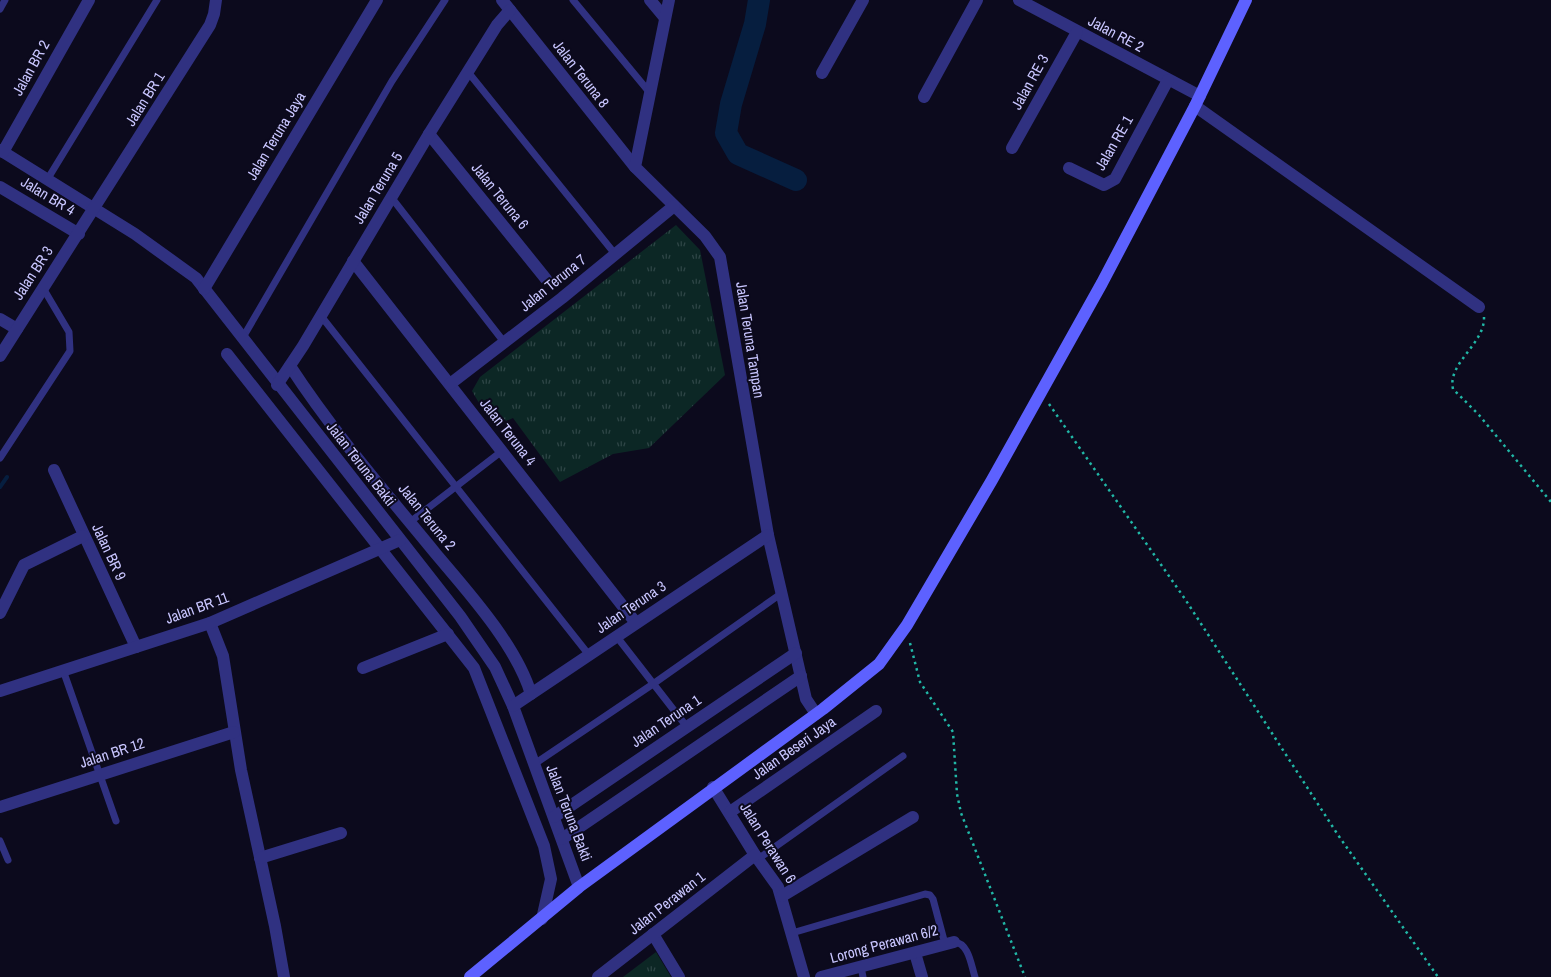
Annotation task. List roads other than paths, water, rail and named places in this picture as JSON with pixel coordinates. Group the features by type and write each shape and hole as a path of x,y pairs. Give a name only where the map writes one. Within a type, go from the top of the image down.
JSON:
{"street":[{"name":"Jalan BR 2","path":"2,151 89,0"},
{"name":"Jalan Teruna Jaya","path":"204,289 377,0"},
{"path":"650,0 665,18"},
{"path":"635,167 669,0"},
{"path":"822,73 863,0"},
{"path":"924,97 977,0"},
{"name":"Jalan RE 2","path":"1019,0 1168,80 1479,307"},
{"path":"470,977 579,887 713,787 816,714 879,664 907,625 1102,283 1197,101 1246,0"},
{"name":"Jalan BR 1","path":"95,209 210,25 216,1"},
{"name":"Jalan Teruna 5","path":"277,385 321,316 429,134 497,25 506,5"},
{"name":"Jalan Teruna 8","path":"506,5 635,167"},
{"name":"Jalan RE 3","path":"1012,148 1077,32"},
{"name":"Jalan RE 1","path":"1069,168 1104,185 1115,179 1168,80"},
{"name":"Jalan Teruna 6","path":"429,134 546,279"},
{"name":"Jalan Teruna Bakti","path":"2,151 135,234 196,278 277,385 460,616 495,667 513,706 579,887"},
{"name":"Jalan Teruna Tampan","path":"635,167 705,236 720,257 768,535 806,699 816,714"},
{"name":"Jalan BR 4","path":"2,191 79,234"},
{"name":"Jalan Teruna 7","path":"450,384 674,206"},
{"name":"Jalan BR 3","path":"0,356 95,209"},
{"name":"Jalan Teruna 4","path":"353,261 636,624"},
{"path":"0,319 17,329"},
{"path":"227,354 474,668 544,846 550,879 542,919"},
{"name":"Jalan Teruna 2","path":"290,366 314,402 457,578 513,652 531,694"},
{"name":"Jalan BR 9","path":"54,470 136,647"},
{"name":"Jalan Teruna 3","path":"513,706 768,535"},
{"path":"0,613 24,565 83,536"},
{"name":"Jalan BR 11","path":"0,691 210,623 400,540"},
{"path":"210,623 223,656 234,732 284,977"},
{"path":"363,668 448,634"},
{"name":"Jalan Teruna 1","path":"554,817 796,653"},
{"path":"562,839 801,676"},
{"name":"Jalan Beseri Jaya","path":"730,812 876,710"},
{"name":"Jalan BR 12","path":"0,807 234,732"},
{"name":"Jalan Perawan 6","path":"713,787 756,857 778,887 804,977"},
{"path":"782,896 913,817"},
{"path":"260,858 341,833"},
{"name":"Jalan Perawan 1","path":"598,977 756,857"},
{"path":"653,934 679,977"},
{"name":"Lorong Perawan 6/2","path":"821,977 862,972 949,943"},
{"path":"915,954 922,977"}],"lane":[{"path":"0,9 5,0"},
{"path":"47,180 157,0"},
{"path":"242,339 392,81 445,0"},
{"path":"573,0 650,93"},
{"path":"468,72 615,254"},
{"path":"391,198 504,342"},
{"path":"0,458 70,351 69,332 43,288"},
{"path":"321,316 589,655"},
{"path":"410,522 502,451"},
{"path":"533,765 653,684 782,593"},
{"path":"617,637 687,727"},
{"path":"63,670 116,821"},
{"path":"756,857 903,756"},
{"path":"0,841 8,860"},
{"path":"792,933 925,894 930,895 949,943 959,942 966,949 975,977"}],"waterway":[{"path":"759,0 755,24 731,104 726,133 738,154 796,180"},
{"path":"0,487 7,477"}]}
